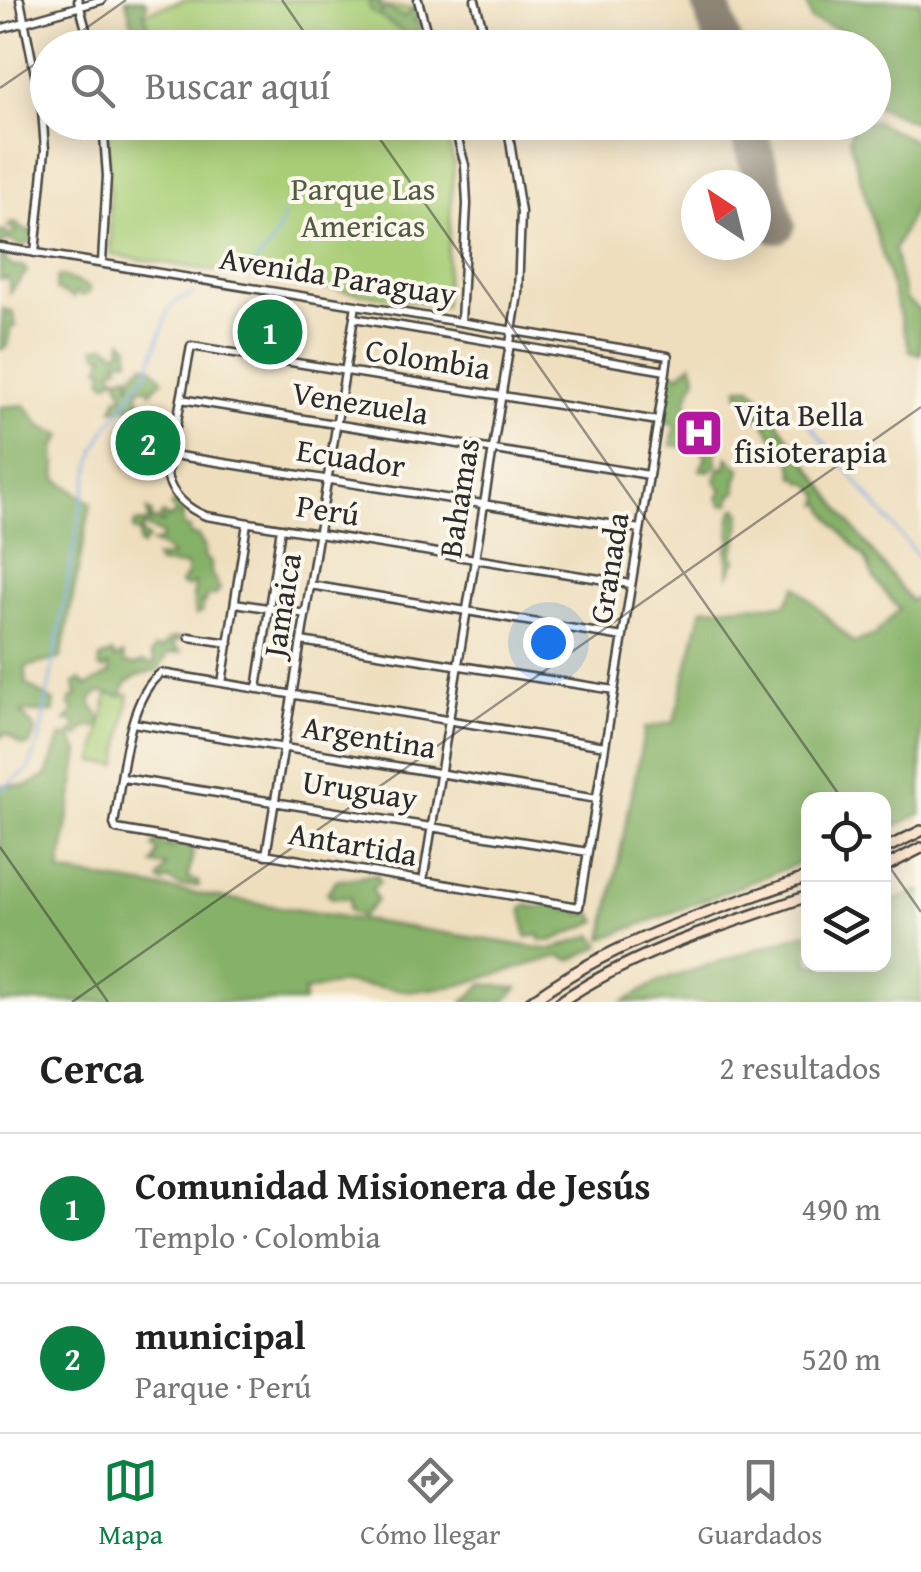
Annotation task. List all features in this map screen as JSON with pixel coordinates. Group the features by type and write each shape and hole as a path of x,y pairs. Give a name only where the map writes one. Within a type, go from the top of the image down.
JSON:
{"street":[{"path":"20,0 30,43"},
{"path":"0,28 79,3 102,0"},
{"path":"418,0 426,30"},
{"path":"476,0 484,30"},
{"path":"79,3 87,30"},
{"path":"35,252 44,140"},
{"path":"102,262 105,140"},
{"path":"458,140 465,165 461,322"},
{"name":"Bahamas","path":"423,881 518,294 521,212 510,140"},
{"name":"Avenida Paraguay","path":"0,247 668,356"},
{"name":"Jamaica","path":"266,855 356,305"},
{"path":"354,318 666,371"},
{"name":"Colombia","path":"191,346 658,421"},
{"name":"Perú","path":"191,346 167,475 169,484 188,507 206,516 631,584"},
{"name":"Granada","path":"579,908 668,356"},
{"name":"Venezuela","path":"181,399 649,475"},
{"name":"Ecuador","path":"173,455 640,529"},
{"path":"222,683 247,522"},
{"path":"256,689 281,528"},
{"path":"310,585 623,636"},
{"path":"235,603 306,614"},
{"path":"189,637 228,643"},
{"path":"301,641 614,690"},
{"path":"123,778 140,700 162,673 606,746"},
{"name":"Argentina","path":"133,723 597,800"},
{"name":"Uruguay","path":"123,778 588,852"},
{"name":"Antartida","path":"123,778 114,824 118,830 579,908"},
{"path":"891,845 921,830"},
{"path":"891,863 921,848"},
{"path":"533,1002 594,961 646,935 801,880"},
{"path":"764,893 768,910"},
{"path":"560,1002 644,954 801,898"}],"green space":[{"path":"126,0 144,0 149,26 145,30 129,30 133,28"},
{"path":"184,0 374,0 385,7 413,9 419,30 130,30 144,13"},
{"path":"372,0 381,1 378,6 382,13 385,7 403,17 414,7 421,12 413,21 419,22 421,30 400,30 371,11"},
{"path":"806,0 921,0 921,125 891,112 891,30 841,30 811,20"},
{"path":"891,129 921,144 921,194 894,250 905,299 921,311 921,354 910,351 849,140 891,140"},
{"name":"Parque Las Americas","path":"108,140 448,140 454,164 444,306 111,255"},
{"path":"14,222 25,231 33,230 31,241 22,247 9,240 0,245 0,231 9,237 16,231 8,226"},
{"path":"0,247 8,255 4,259 13,267 23,266 27,271 10,293 8,278 0,280"},
{"path":"57,277 89,287 89,293 82,296 75,292 74,298 56,290"},
{"path":"3,309 13,313 16,327 11,326 7,346 0,350"},
{"path":"122,340 129,346 129,359 117,360 120,366 111,370 116,377 106,383 102,377 105,370 100,368 105,353 99,355 95,348 106,345 117,353"},
{"path":"692,363 697,377 688,395 685,429 695,439 715,444 717,464 709,471 700,470 706,457 701,449 671,445 675,427 672,422 660,425 669,369 679,375"},
{"path":"144,364 163,379 151,392 149,388 139,388 141,401 134,407 113,409 118,396 124,397 117,377 129,374 130,388 133,373"},
{"path":"739,387 751,387 757,393 910,600 921,597 921,814 891,828 891,792 801,792 801,863 603,939 645,728 674,722 702,608 786,604 796,586 853,643 875,635 899,609 874,578 866,559 819,504 821,495 808,482 794,477 791,458 781,450 756,409 756,420 748,397 738,394"},
{"path":"25,405 42,427 63,435 55,448 57,479 91,503 61,658 26,667 26,684 54,702 54,712 21,712 36,731 29,745 22,746 6,733 0,738 0,407"},
{"path":"133,420 168,423 164,467 127,464"},
{"path":"728,457 741,469 737,491 730,504 722,505 718,498 722,490 715,481 719,467 725,469"},
{"path":"176,496 180,504 185,504 184,527 190,528 190,535 198,536 205,548 204,557 211,563 211,573 220,589 215,595 208,595 206,603 201,602 203,611 196,615 195,583 186,587 180,584 187,575 187,566 158,564 155,558 173,557 151,543 161,541 162,534 144,526 141,532 148,538 142,546 140,534 133,530 135,523 148,522 147,510 152,514 151,522 157,520 161,524 163,514 169,518 176,514 171,506 177,504 173,499"},
{"path":"737,507 741,513 732,555 736,559 729,574 727,549 732,540 731,518"},
{"path":"181,638 172,645 181,652 168,654 158,670 129,680 122,696 96,694 90,703 101,719 101,728 86,727 78,737 70,734 75,722 65,721 73,713 69,706 70,699 76,697 74,683 80,680 87,686 110,673 108,666 103,670 99,667 100,658 113,653 115,659 123,654 125,663 152,665 155,648 160,649 170,639"},
{"path":"108,692 129,695 118,765 94,762"},
{"path":"61,736 72,738 79,752 60,872 552,950 593,935 601,946 571,960 560,956 456,986 413,991 341,983 304,992 304,1002 0,1002 0,785 27,786 47,775"},
{"path":"156,840 164,846 170,844 171,848 182,842 191,846 188,878 199,882 199,886 159,880 166,865 153,865 158,851 153,847"},
{"path":"377,875 380,882 372,889 377,900 362,917 349,910 350,898 332,898 327,893 335,881"},
{"path":"921,890 921,1002 623,1002 658,982 801,934 801,972 891,972 891,901"},
{"path":"550,903 578,910 581,915 591,912 598,921 551,941 540,940 540,935 526,937 522,908 540,908"},
{"path":"483,984 518,988 504,1002 463,1002"}],"waterway":[{"path":"236,277 267,250 283,214"},
{"path":"0,790 28,770 39,743 94,452 148,371 169,309 194,293"},
{"path":"809,424 921,560"}],"runway":[{"path":"710,0 719,30"},
{"path":"751,140 776,225"}],"place":[{"name":"Comunidad Misionera de Jesús","path":"270,332"},
{"name":"Vita Bella fisioterapia","path":"699,433"},
{"name":"municipal","path":"148,443"}]}
